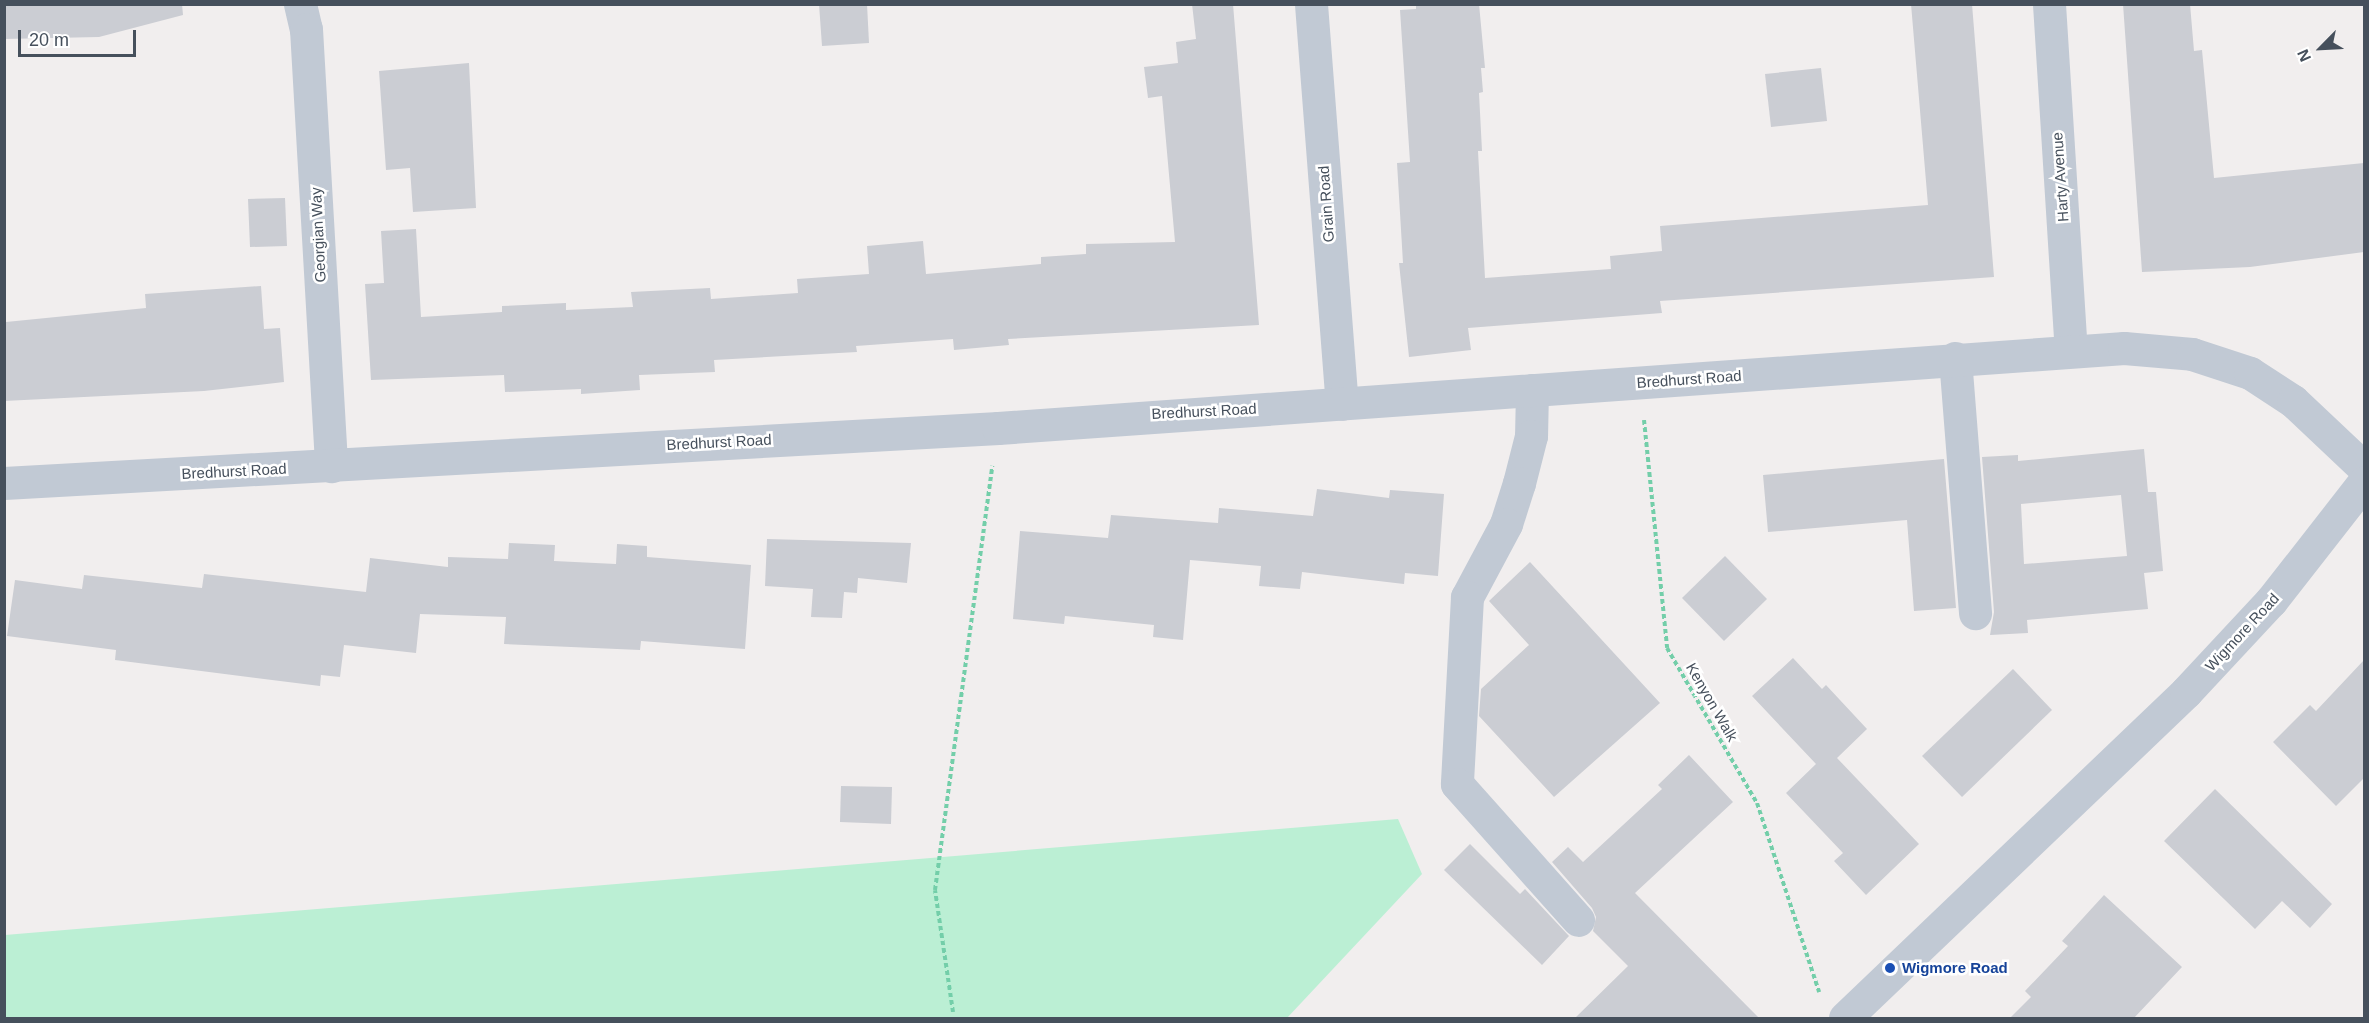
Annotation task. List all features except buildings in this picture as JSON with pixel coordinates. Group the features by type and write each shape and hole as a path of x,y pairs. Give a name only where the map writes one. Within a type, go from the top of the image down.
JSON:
{"street":[{"name":"Georgian Way","path":"300,4 307,40 331,466"},
{"name":"Grain Road","path":"1311,4 1342,404"},
{"name":"Harty Avenue","path":"2049,4 2071,349"},
{"name":"Bredhurst Road","path":"4,483 998,428 1640,383 2071,349 2124,348 2192,354 2250,373 2292,401 2364,468"},
{"path":"1955,358 1975,613"},
{"path":"1532,390 1531,436 1516,494 1498,542 1467,597 1457,784 1578,920"},
{"name":"Wigmore Road","path":"1845,1018 2186,692 2271,601 2364,482"}],"path":[{"name":"Kenyon Walk","path":"1640,383 1667,648 1757,803 1821,996"},
{"path":"953,1012 935,890 998,428"}],"green space":[{"path":"1398,819 1422,874 1287,1018 5,1018 5,935"}],"place":[{"name":"Wigmore Road","path":"1890,968"}]}
